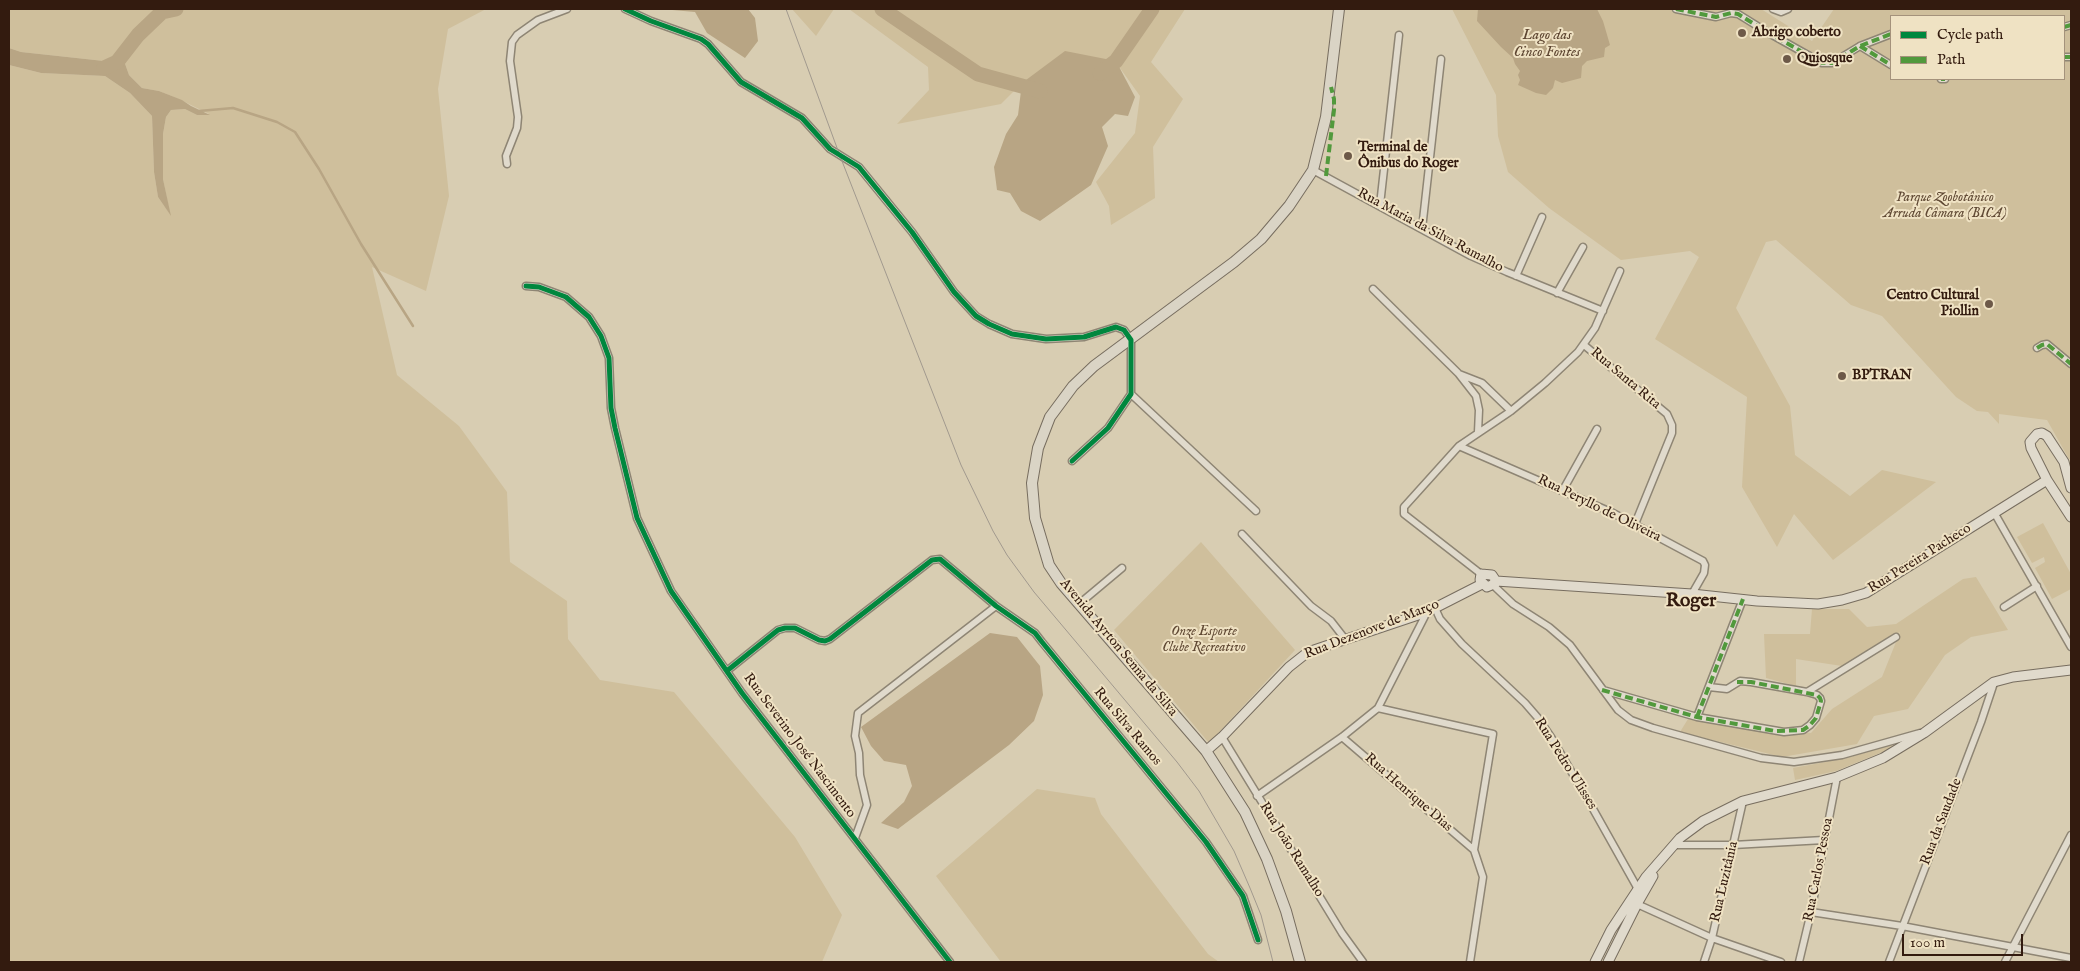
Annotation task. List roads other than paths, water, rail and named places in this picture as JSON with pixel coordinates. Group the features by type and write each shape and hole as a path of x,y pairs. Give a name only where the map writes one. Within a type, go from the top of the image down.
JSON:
{"main road":[{"name":"Avenida Ayrton Senna da Silva","path":"1300,962 1286,911 1267,859 1245,812 1206,751 1078,604 1049,565 1035,518 1032,483 1038,448 1050,417 1073,386 1094,366 1234,262 1261,239 1289,206 1313,170 1326,117 1339,9"}],"street":[{"path":"507,164 506,156 517,128 518,117 510,61 512,42 517,35 538,20 566,9"},
{"path":"625,9 701,39 714,50 741,82 802,118 830,149 862,171 912,232 954,292 982,320 1012,334 1028,337 1067,339 1084,337 1119,328 1124,330 1131,340 1131,394 1108,428 1072,461"},
{"path":"1676,9 1716,17 1731,13 1738,14 1822,63 1832,63 1860,46 1890,34"},
{"path":"1773,9 1781,12 1788,9"},
{"path":"1380,205 1399,34"},
{"path":"1860,46 1890,64"},
{"path":"1422,229 1441,60"},
{"name":"Rua Maria da Silva Ramalho","path":"1313,170 1471,256 1603,311"},
{"path":"1516,276 1542,217"},
{"path":"1557,293 1582,247"},
{"path":"1620,271 1603,311 1584,345 1545,383 1511,411 1459,446 1404,507 1404,514 1481,579 1492,575 1495,583 1508,601 1549,627 1570,645 1618,710 1631,720 1696,741 1777,761 1808,761 1828,758 1924,733"},
{"name":"Rua Severino José Nascimento","path":"526,286 539,287 566,297 588,317 601,336 609,358 611,408 637,518 672,591 753,707 950,962"},
{"path":"1373,289 1458,373 1476,396 1479,410 1478,432"},
{"path":"2037,348 2047,344 2071,364"},
{"name":"Rua Santa Rita","path":"1584,345 1667,414 1672,425 1672,433 1635,524"},
{"path":"1458,373 1482,383 1511,411"},
{"path":"1131,394 1256,511"},
{"path":"1563,490 1597,429"},
{"path":"2071,488 2061,457 2047,436 2040,433 2032,438 2030,444 2047,480 2071,517"},
{"name":"Rua Peryllo de Oliveira","path":"1459,446 1563,490 1635,524 1703,562 1706,568 1692,594"},
{"name":"Rua Pereira Pacheco","path":"1692,594 1744,600 1818,604 1866,593 2047,480"},
{"path":"1994,514 2071,647"},
{"path":"1242,534 1311,606 1331,621 1345,639"},
{"name":"Rua Silva Ramos","path":"728,670 778,630 795,628 819,640 825,641 830,639 932,560 940,560 996,606 1035,633 1206,842 1243,896 1258,940"},
{"path":"1078,604 1122,568"},
{"name":"Rua Dezenove de Março","path":"1206,751 1222,737 1298,658 1317,648 1431,610 1481,579"},
{"path":"1495,583 1692,594"},
{"path":"2004,607 2037,586"},
{"path":"1697,717 1744,600"},
{"path":"856,838 867,805 860,775 859,753 854,736 858,713 996,606"},
{"path":"1257,796 1378,708 1431,610"},
{"name":"Rua Pedro Ulisses","path":"1431,610 1462,644 1525,703 1538,718 1588,800 1638,889"},
{"path":"1807,692 1896,637"},
{"path":"1595,962 1611,930 1638,889 1672,847 1689,830 1703,821 1742,801 1837,777 1892,754 1994,682 2013,677 2071,670"},
{"path":"1602,690 1697,717 1775,731 1803,730 1816,718 1821,701 1816,695 1807,692 1751,682 1737,682 1727,690 1709,687"},
{"name":"Rua da Saudade","path":"1889,962 1981,722 1994,682"},
{"path":"1378,708 1494,734 1474,850 1482,877 1470,962"},
{"name":"Rua Henrique Dias","path":"1342,736 1474,850"},
{"name":"Rua João Ramalho","path":"1222,737 1257,796 1363,962"},
{"name":"Rua Carlos Pessoa","path":"1799,962 1811,912 1837,777"},
{"name":"Rua Luzitânia","path":"1704,962 1712,938 1742,801"},
{"path":"2005,962 2071,835"},
{"path":"1672,847 1824,840"},
{"path":"1608,962 1637,904 1672,847"},
{"path":"1637,904 1712,938 1780,962"},
{"path":"1811,912 1902,926 2071,958"}],"water":[{"path":"661,9 748,9 755,18 758,41 745,58 707,33 695,12"},
{"name":"Lago das Cinco Fontes","path":"1478,9 1597,9 1603,21 1610,45 1605,48 1604,57 1587,61 1582,66 1581,78 1562,83 1555,80 1553,88 1546,95 1536,93 1518,85 1520,71 1513,58 1477,21"},
{"path":"9,48 21,52 104,61 123,58 129,75 142,88 159,91 182,100 210,115 197,115 185,109 171,110 166,117 163,134 163,179 171,216 158,197 154,172 152,116 130,93 105,76 41,73 9,65"},
{"path":"1065,51 1116,61 1135,97 1128,116 1115,114 1102,127 1108,146 1091,185 1040,221 1021,211 1010,193 997,190 994,167 1006,134 1018,115 1022,83"},
{"path":"990,633 1017,637 1040,666 1043,695 1034,721 1009,745 898,829 881,823 904,802 912,786 906,765 884,761 871,746 861,727"}],"waterway":[{"path":"104,68 117,62 138,35 162,12 176,9"},
{"path":"882,9 978,74 1040,91"},
{"path":"1100,73 1116,61 1152,9"},
{"path":"199,111 233,108 277,122 295,132 319,169 361,244 413,326"}],"tram line":[{"path":"786,9 840,156 961,465 993,531 1007,555 1034,592 1177,762 1199,791 1234,851 1261,915 1273,962"}],"place":[{"name":"Abrigo coberto","path":"1742,33"},
{"name":"Quiosque","path":"1787,59"},
{"name":"Terminal de Ônibus do Roger","path":"1348,156"},
{"name":"Centro Cultural Piollin","path":"1989,304"},
{"name":"BPTRAN","path":"1842,376"}],"district":[{"name":"Roger","path":"1691,602"}],"park label":[{"name":"Parque Zoobotânico Arruda Câmara (BICA)","path":"1945,206"},
{"name":"Onze Esporte Clube Recreativo","path":"1204,640"}]}
